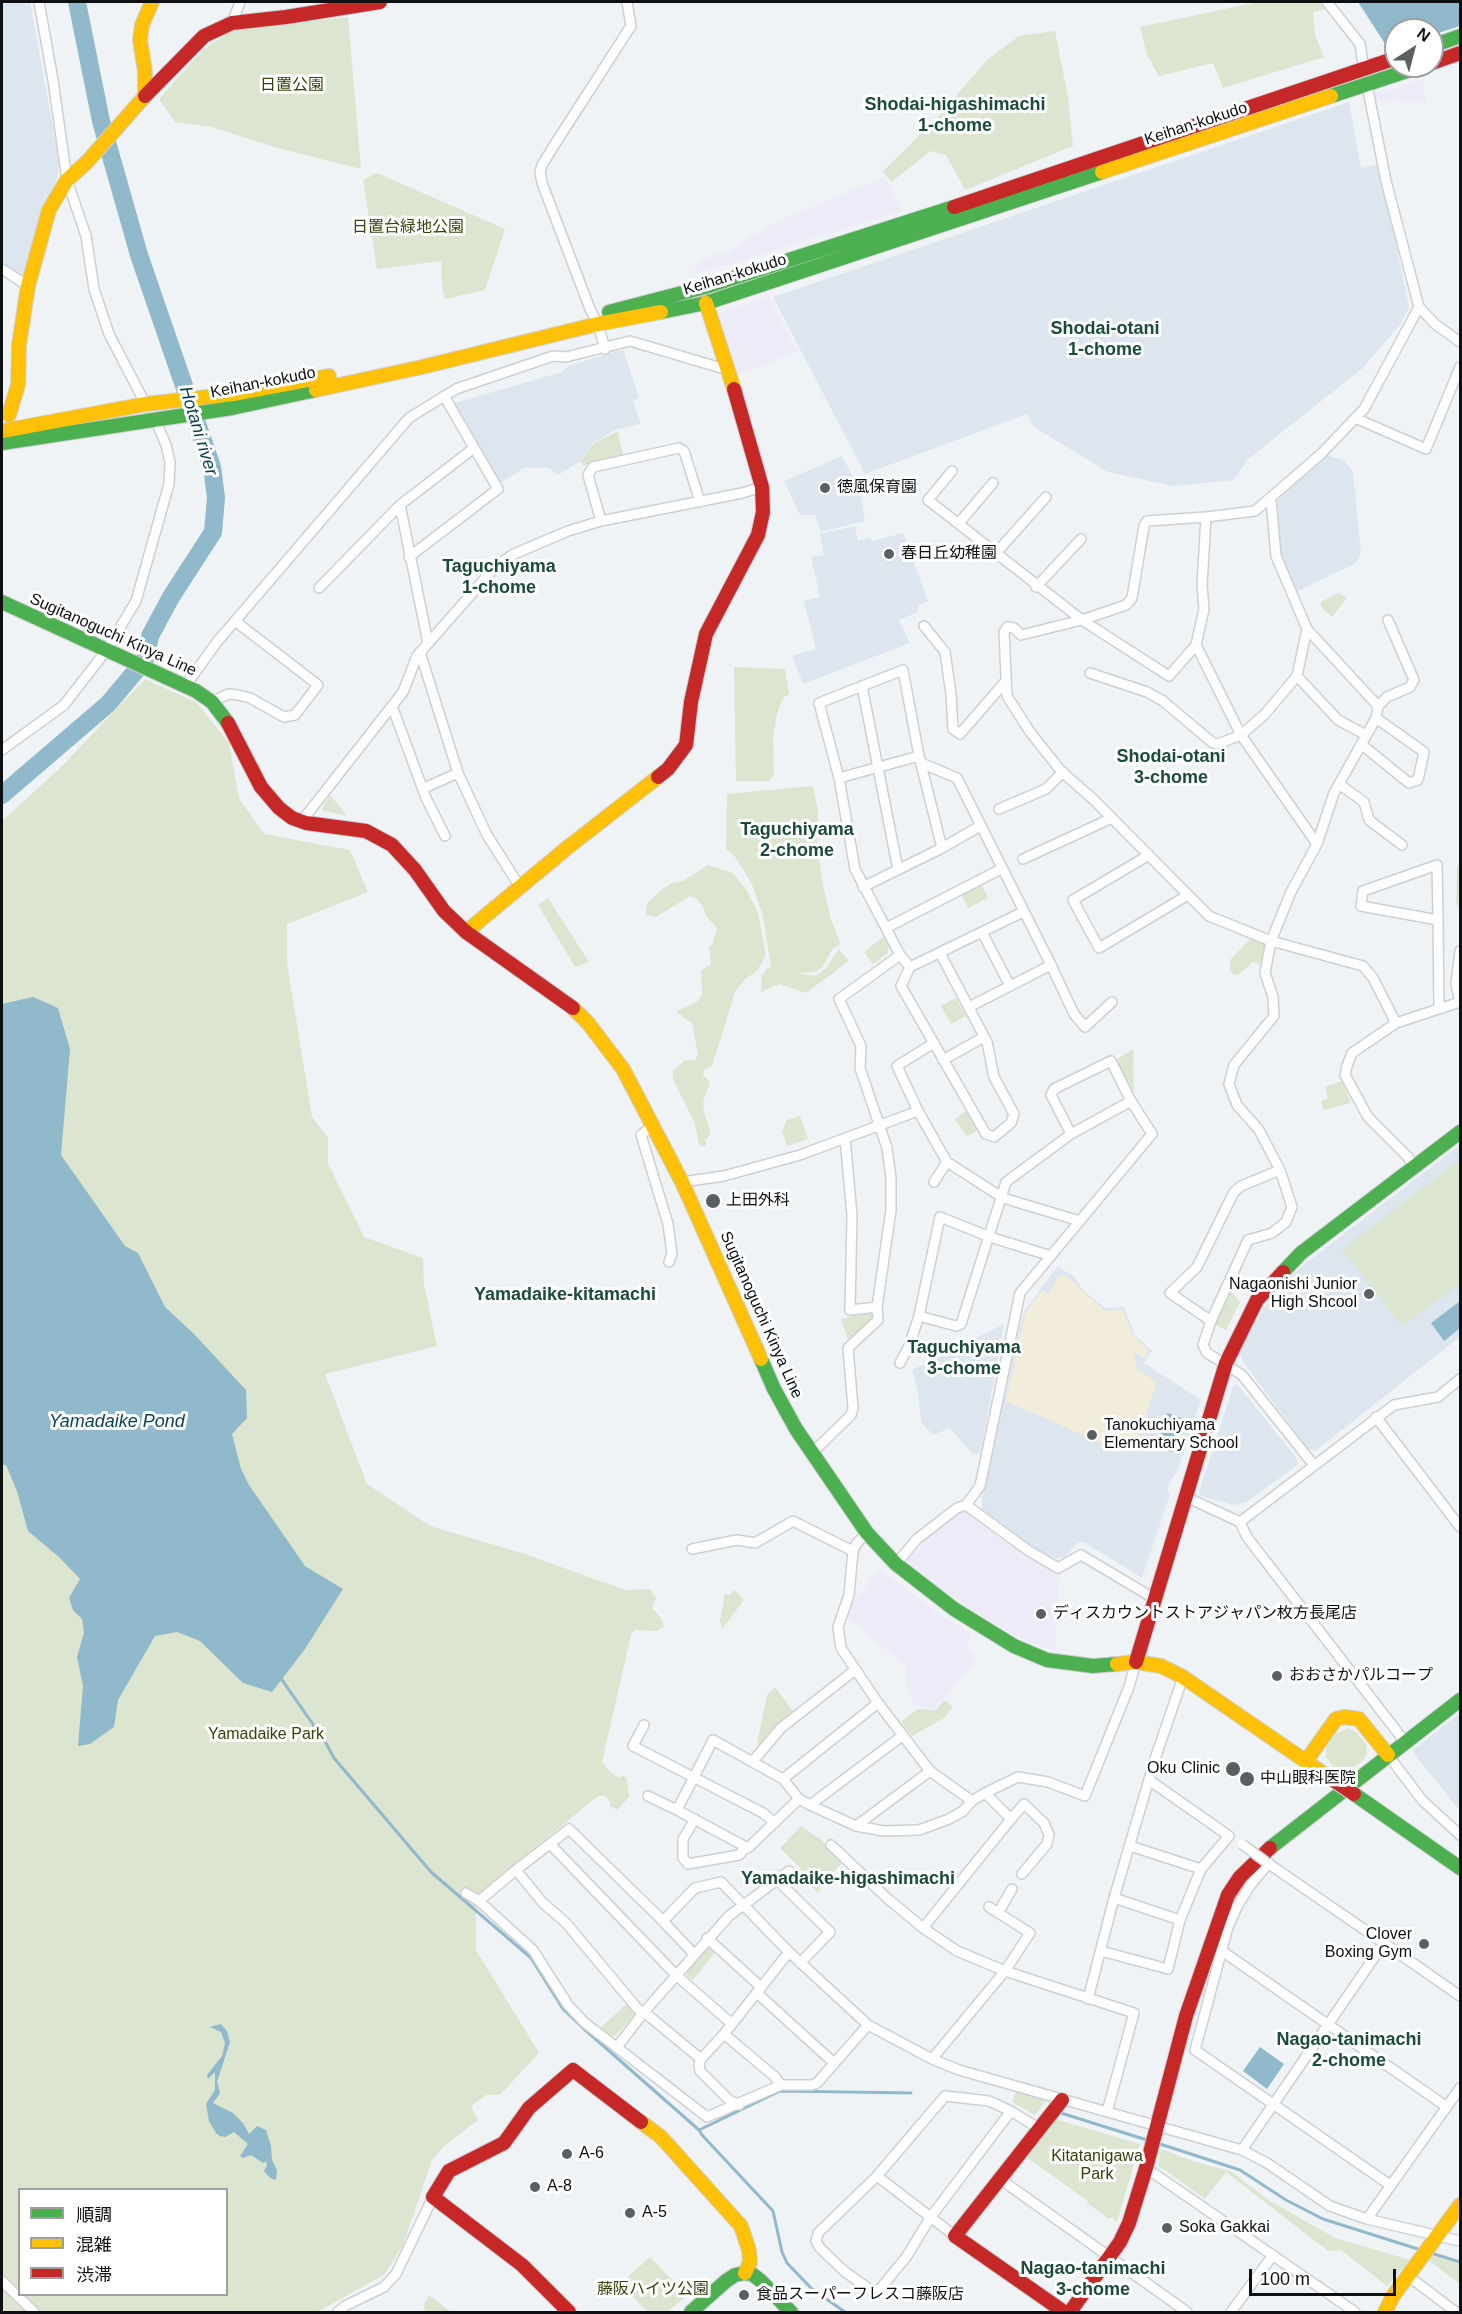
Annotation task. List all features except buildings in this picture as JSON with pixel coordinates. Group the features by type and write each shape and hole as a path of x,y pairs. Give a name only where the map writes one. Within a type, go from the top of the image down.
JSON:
{"main road":[{"path":"146,96 140,40 141,25 152,2"},
{"path":"9,415 18,385 19,345 28,286 49,210 67,180 87,162 204,36 232,23 286,18 380,2"},
{"path":"1444,42 1461,36"},
{"path":"1444,59 1461,53"},
{"name":"Keihan-kokudo","path":"2,443 232,408 422,367 596,320 974,200 1384,62"},
{"name":"Keihan-kokudo","path":"2,431 151,404 315,379 596,320 706,303 1387,78"},
{"path":"466,932 567,848 634,798 668,769 686,745 691,702 706,634 758,535 763,512 762,487 706,303"},
{"name":"Sugitanoguchi Kinya Line","path":"2,602 182,684 212,702 225,716 261,787 279,808 301,822 366,831 392,845 415,870 444,911 466,932 571,1006 588,1023 623,1069 681,1182 774,1389 812,1453 867,1533 896,1564 954,1610 1014,1646 1047,1660 1093,1666 1136,1662 1161,1666 1183,1677 1461,1868"},
{"path":"1136,1662 1226,1363 1257,1300 1294,1261 1413,1166 1461,1132"},
{"path":"1070,2313 1120,2242 1129,2223 1186,2016 1228,1895 1240,1877 1263,1854 1461,1700"},
{"path":"1306,1761 1336,1719 1344,1717 1359,1719 1388,1755"},
{"path":"569,2313 522,2265 433,2197 449,2171 504,2143 525,2112 573,2070 661,2137 731,2213 741,2226 748,2250 750,2262 745,2273"},
{"path":"1062,2100 955,2236 1064,2313"},
{"path":"1385,2313 1393,2296 1461,2205"},
{"path":"691,2313 726,2281 735,2275 745,2273 752,2274 761,2281 791,2313"}],"street":[{"path":"2,750 64,705 111,653 141,587 169,484 170,462 160,419 109,334 94,289 86,236 67,180 39,2"},
{"path":"232,23 240,2"},
{"path":"605,349 596,320 542,183 540,172 559,136 631,26 627,2"},
{"path":"1327,2 1360,44 1364,70"},
{"path":"1366,85 1386,182 1419,307 1435,324 1461,342"},
{"path":"2,268 28,286"},
{"path":"1396,1023 1373,978 1363,966 1271,941 1209,916 1063,772 1030,732 1007,696 1004,632 1007,627 1014,628 1022,635 1082,620 1126,605 1132,598 1144,526 1147,521 1206,518 1256,511 1271,500 1322,454 1364,409 1419,307"},
{"path":"182,684 409,418 456,389 554,356 566,357 630,341 728,370"},
{"path":"1355,418 1426,449 1461,368"},
{"path":"409,557 498,489 444,396"},
{"path":"319,588 400,505 474,448"},
{"path":"601,521 588,475 594,467 679,448 684,451 700,502"},
{"path":"952,471 928,500 1082,620 1169,676 1196,645 1204,609 1202,585 1206,518"},
{"path":"959,523 993,483"},
{"path":"301,822 403,692 420,652 496,566 514,554 568,531 601,521 700,502 762,487"},
{"path":"996,553 1046,498"},
{"path":"1271,500 1276,556 1307,628 1378,706"},
{"path":"400,505 428,643"},
{"path":"1036,586 1081,539"},
{"path":"1313,1464 1242,1375 1207,1353 1203,1346 1211,1321 1248,1240 1272,1233 1286,1221 1292,1207 1280,1170 1259,1130 1237,1105 1229,1084 1234,1065 1274,1017 1273,997 1265,973 1271,941 1291,892 1317,844 1334,793 1376,718 1378,706 1387,697 1410,687 1414,680 1388,620"},
{"path":"212,702 228,694 238,695 250,698 284,717 295,715 318,686 235,621"},
{"path":"924,626 945,652 953,729 960,734 1005,682"},
{"path":"1090,673 1147,692 1163,701 1218,744 1241,735 1265,714 1297,676 1307,628"},
{"path":"1196,645 1241,735 1317,844"},
{"path":"420,652 458,773 487,835 520,887"},
{"path":"910,967 900,954 855,869 839,778 819,703 903,670 920,760 942,848"},
{"path":"1297,676 1338,720 1364,740 1409,783 1418,780 1424,752 1376,718"},
{"path":"862,686 898,870"},
{"path":"392,706 426,798 445,836"},
{"path":"839,778 879,767 920,760 957,778 1074,1014 1085,1027 1112,1002"},
{"path":"999,809 1046,789 1063,772"},
{"path":"424,788 458,773"},
{"path":"1339,784 1364,802 1369,820 1402,845"},
{"path":"1023,859 1112,818"},
{"path":"863,887 942,848 980,826"},
{"path":"1149,855 1072,900 1099,948 1188,895"},
{"path":"1438,920 1361,906 1363,891 1437,865 1438,920 1439,1008"},
{"path":"886,928 1001,868"},
{"path":"940,953 984,1037 994,1077 1014,1114 1011,1123 994,1137 986,1134 901,986 910,967 1023,912"},
{"path":"982,932 1010,986"},
{"path":"1413,1166 1408,1157 1368,1117 1345,1075 1352,1053 1396,1023 1460,1003 1455,984 1461,951"},
{"path":"812,1453 851,1415 853,1408 848,1348 878,1320 891,1210 891,1178 887,1148 860,1068 861,1046 839,999 900,954"},
{"path":"969,1007 1051,965"},
{"path":"943,1060 984,1037"},
{"path":"934,1044 897,1066 946,1162 1002,1197 1080,1221"},
{"path":"896,1564 917,1539 957,1508 966,1505 980,1486 1020,1293 1152,1134 1131,1101 1111,1061 1054,1089 1052,1095 1071,1134"},
{"path":"919,1316 956,1326 961,1324 1006,1182 1071,1134 1131,1101"},
{"path":"681,1182 724,1176 800,1155 918,1111"},
{"path":"652,1126 641,1136 668,1224 672,1254 669,1262"},
{"path":"845,1138 852,1215 850,1310 878,1307"},
{"path":"934,1182 946,1162"},
{"path":"1211,1321 1170,1293 1197,1267 1234,1192 1241,1186 1280,1170"},
{"path":"900,1363 909,1346 919,1316 940,1217 990,1237 1051,1256"},
{"path":"1240,1522 1313,1464 1394,1405 1438,1397 1461,1379"},
{"path":"1376,1417 1461,1527"},
{"path":"1186,1497 1240,1522 1248,1537 1405,1742"},
{"path":"966,1505 1029,1551 1058,1568 1082,1555 1155,1599"},
{"path":"692,1549 737,1540 755,1544 793,1521 854,1551"},
{"path":"867,1533 854,1551 849,1595 838,1627 842,1648 878,1703 930,1771 972,1801"},
{"path":"677,1810 713,1740 783,1779 800,1799 810,1805 856,1826 884,1831 919,1830 963,1811 972,1801 1018,1777 1048,1782 1085,1796 1129,1687 1136,1662"},
{"path":"753,1761 781,1728 855,1670"},
{"path":"1088,1999 1114,1898 1183,1677"},
{"path":"783,1779 878,1703"},
{"path":"644,1725 633,1746 763,1813 775,1822"},
{"path":"810,1805 902,1736"},
{"path":"1388,1755 1422,1800 1461,1835"},
{"path":"856,1826 930,1771"},
{"path":"1149,1780 1461,1996"},
{"path":"985,1793 1011,1819"},
{"path":"648,1796 746,1847"},
{"path":"694,1819 683,1839 683,1858 688,1864 739,1855 800,1799"},
{"path":"923,1928 1024,1804 1044,1823 1048,1835 1047,1844 1022,1874"},
{"path":"479,1901 569,1829 694,1954"},
{"path":"1101,1951 1168,1969 1180,1920 1201,1869 1229,1836"},
{"path":"550,1845 676,1975 732,2024"},
{"path":"831,1845 887,1898 923,1928 957,1951 1005,1971 1134,2013 1107,2112"},
{"path":"1130,1846 1201,1869"},
{"path":"1268,1863 1252,1882 1228,1927 1195,2050 1390,2185"},
{"path":"516,1870 543,1903 566,1923 643,2013 701,2058"},
{"path":"617,2047 707,1938 729,1916 789,1871"},
{"path":"777,1880 830,1932 800,1962"},
{"path":"663,1921 695,1888 721,1882 789,1952 868,2025 932,2059 959,2070 1107,2112 1154,2135 1242,2150 1267,2163 1330,2206 1367,2219 1461,2241"},
{"path":"932,2059 1005,1971 1030,1933 993,1910 1012,1889"},
{"path":"466,1893 479,1901 533,1950 568,2005 584,2022 707,2117 781,2085 817,2083 868,2025"},
{"path":"1114,1898 1180,1920"},
{"path":"707,1938 834,2063"},
{"path":"1242,2150 1384,1943"},
{"path":"1222,1951 1447,2107"},
{"path":"739,2105 729,2100 700,2071 699,2064 701,2058 724,2034 789,1952"},
{"path":"724,2034 774,2076 781,2085"},
{"path":"1367,2219 1461,2088"},
{"path":"1011,2111 930,2218 907,2256 880,2289 872,2291 844,2271 820,2248 816,2241 818,2233 877,2176 945,2096 989,2102 1011,2111 1038,2128"},
{"path":"1146,2168 1355,2313"},
{"path":"877,2176 955,2236"},
{"path":"1000,2179 1186,2313"},
{"path":"338,2313 345,2306 384,2287 396,2274 433,2197"},
{"path":"1231,2313 1273,2256"},
{"path":"1411,2272 1445,2309 1456,2313"},
{"path":"2,2281 34,2313"}],"shaded area":[{"path":"2,2 30,2 59,161 56,186 45,202 26,272 20,275 2,262"},
{"path":"1423,80 1426,103 1375,100 1373,93"},
{"path":"1349,102 1361,168 1380,164 1409,307 1402,322 1363,368 1247,460 1234,480 1173,486 1108,472 1034,427 1027,414 865,474 773,297"},
{"path":"885,177 902,211 697,274 694,266 716,252 725,255 751,236 778,221"},
{"path":"769,296 797,352 737,375 718,315 720,312"},
{"path":"623,349 639,398 633,401 641,424 615,430 594,442 579,462 558,475 549,468 524,468 499,484 451,404 562,372 568,366"},
{"path":"1326,455 1344,460 1353,472 1361,553 1356,563 1294,593 1279,551 1274,504"},
{"path":"842,456 860,490 865,521 821,532 815,515 800,515 784,481"},
{"path":"855,526 858,541 869,537 872,541 903,533 928,601 918,606 918,612 899,620 910,643 803,684 792,656 816,649 804,601 820,597 811,557 824,555 820,534"},
{"name":"Nagaonishi Junior High Shcool","path":"1460,1145 1460,1337 1315,1451 1307,1448 1242,1360 1241,1351 1246,1339 1266,1305 1275,1299 1288,1280 1302,1266"},
{"name":"Tanokuchiyama Elementary School","path":"1058,1266 1074,1277 1083,1290 1105,1308 1124,1307 1135,1335 1152,1351 1144,1363 1201,1400 1178,1470 1167,1490 1170,1494 1142,1578 1084,1542 1077,1543 1065,1557 1049,1556 1032,1547 982,1510 982,1498 1023,1313"},
{"path":"1004,1324 981,1450 979,1454 973,1455 950,1428 933,1435 921,1422 918,1392 912,1370"},
{"path":"1234,1384 1238,1385 1295,1456 1298,1465 1245,1503 1233,1505 1201,1496 1199,1492"},
{"path":"960,1511 967,1511 1060,1571 1055,1651 1023,1640 990,1621 939,1587 906,1560 940,1525"},
{"path":"880,1569 944,1618 970,1632 968,1649 977,1659 934,1709 916,1706 908,1694 906,1667 844,1614"},
{"path":"1460,1713 1460,1811 1412,1751"}],"green space":[{"path":"1258,2 1323,2 1330,9 1313,12 1315,35 1324,57 1223,88 1213,63 1159,76 1147,55 1140,27"},
{"name":"日置公園","path":"348,17 361,169 274,147 212,127 175,122 159,99 204,49 233,30"},
{"path":"1055,31 1068,97 1073,146 965,190 946,155 931,151 891,182 883,171 937,118 988,59 1019,36"},
{"name":"日置台緑地公園","path":"377,173 505,229 485,290 445,299 442,288 441,261 377,269 363,180"},
{"path":"618,431 623,455 584,465 580,462 594,443"},
{"path":"1339,593 1347,598 1332,617 1321,607 1321,602"},
{"path":"734,667 785,669 789,694 783,698 777,714 773,738 774,775 769,781 736,781"},
{"name":"Yamadaike Park","path":"145,679 197,703 229,743 239,798 264,834 350,850 368,892 287,924 287,963 312,1117 328,1138 328,1163 364,1237 423,1258 424,1285 437,1346 325,1374 367,1484 430,1526 525,1554 625,1590 650,1589 656,1598 652,1608 662,1619 664,1627 657,1631 635,1630 631,1635 602,1762 619,1778 623,1775 627,1779 629,1797 617,1810 610,1806 605,1796 598,1796 476,1896 476,1950 539,2053 500,2095 486,2095 471,2106 478,2120 444,2146 432,2160 403,2245 384,2275 317,2312 2,2312 2,821 61,767"},
{"path":"813,786 818,811 817,847 823,885 831,920 841,944 833,948 822,968 815,972 798,973 814,976 820,973 839,949 849,961 806,993 779,984 761,992 762,976 767,968 771,967 763,916 752,884 735,857 726,849 727,794"},
{"path":"330,795 347,816 321,810"},
{"path":"708,865 733,873 747,891 758,913 766,956 756,972 746,978 735,992 712,1066 704,1070 703,1075 710,1082 703,1102 711,1134 705,1140 704,1147 699,1144 695,1124 673,1079 673,1071 685,1060 695,1060 698,1055 692,1023 677,1011 698,1001 702,995 701,971 711,964 709,948 713,943 717,928 706,916 696,898 690,896 656,917 646,915 646,908 648,902 661,890 672,883 683,881"},
{"path":"1457,865 1460,866 1460,905 1456,905"},
{"path":"981,883 988,898 968,908 961,894"},
{"path":"548,898 589,962 575,967 538,905"},
{"path":"883,937 889,944 888,953 873,964 864,952"},
{"path":"1251,938 1266,944 1262,965 1253,962 1239,974 1234,975 1230,970 1230,960"},
{"path":"956,998 966,1016 951,1024 941,1006"},
{"path":"1133,1049 1134,1092 1116,1060"},
{"path":"1342,1081 1351,1103 1323,1110 1321,1101 1328,1098 1325,1087"},
{"path":"966,1111 979,1129 967,1137 955,1119"},
{"path":"800,1116 808,1139 787,1146 782,1131 787,1120"},
{"path":"1460,1162 1460,1284 1402,1326 1342,1249"},
{"path":"1229,1289 1240,1302 1226,1330 1214,1324"},
{"path":"873,1313 875,1320 848,1340 841,1319"},
{"path":"735,1590 744,1600 722,1629 720,1621 725,1594 729,1595"},
{"path":"775,1687 793,1711 776,1725 761,1744 757,1743 767,1695"},
{"path":"944,1700 953,1706 944,1718 912,1736 901,1722 918,1709 936,1710"},
{"path":"1348,1728 1356,1732 1366,1744 1367,1755 1362,1762 1346,1771 1337,1772 1326,1757 1326,1747 1336,1734"},
{"path":"801,1826 820,1839 843,1863 824,1880 818,1893 797,1872 800,1868 780,1848"},
{"path":"704,1947 716,1951 693,1980 687,1976 686,1968"},
{"path":"627,2004 636,2013 616,2035 612,2036 600,2028"},
{"path":"1016,2091 1044,2097 1046,2101 1035,2115 1012,2102"},
{"name":"Kitatanigawa Park","path":"1055,2119 1140,2144 1117,2222 1111,2217 1109,2219 1087,2203 1088,2201 1026,2157"},
{"path":"1161,2149 1192,2161 1230,2171 1270,2201 1335,2238 1410,2260 1387,2286 1341,2250 1328,2251 1226,2172 1205,2199 1158,2165"},
{"path":"1431,2255 1460,2264 1460,2284 1428,2260"},
{"name":"藤阪ハイツ公園","path":"650,2257 687,2296 667,2312 648,2312 620,2284"},
{"path":"429,2295 451,2312 426,2312 423,2305"}],"sand":[{"path":"1063,1275 1076,1283 1105,1311 1122,1310 1134,1337 1149,1350 1144,1358 1134,1351 1137,1369 1157,1382 1137,1441 1124,1435 1117,1450 1006,1401 1025,1314 1042,1290 1048,1294 1058,1277"}],"water":[{"path":"1358,2 1460,2 1460,26 1444,31 1444,18 1384,18 1384,42"},
{"name":"Yamadaike Pond","path":"33,997 58,1008 70,1049 61,1155 125,1246 138,1253 165,1307 193,1333 246,1390 247,1418 232,1434 241,1469 249,1485 305,1566 343,1589 305,1649 272,1692 243,1683 200,1641 177,1632 155,1636 118,1700 114,1727 90,1744 78,1746 83,1686 77,1657 84,1632 82,1619 73,1610 69,1598 80,1579 59,1557 28,1531 17,1491 6,1465 2,1465 2,1004"},
{"path":"1459,1302 1460,1328 1444,1341 1431,1323"},
{"path":"1167,1413 1182,1418 1172,1452 1157,1447"},
{"path":"221,2024 227,2031 230,2042 217,2082 220,2093 213,2103 233,2113 243,2123 249,2134 257,2126 266,2130 272,2160 277,2170 276,2180 270,2178 264,2171 266,2161 263,2163 251,2155 243,2158 240,2156 248,2144 234,2132 225,2137 220,2136 209,2121 206,2104 215,2090 215,2072 208,2079 207,2075 222,2056 225,2043 221,2032 210,2027"},
{"path":"1260,2047 1284,2064 1267,2089 1243,2071"}],"waterway":[{"name":"Hotani river","path":"2,795 108,704 145,660 150,636 171,597 213,532 216,498 212,467 139,255 101,121 77,2"},
{"path":"280,1677 334,1758 431,1872 531,1958 563,2009 699,2130 773,2211 782,2252 787,2263 812,2289 845,2312"},
{"path":"699,2130 780,2091 911,2093"},
{"path":"1061,2113 1150,2141"},
{"path":"1157,2143 1240,2170 1286,2200 1323,2219 1421,2250"},
{"path":"1431,2253 1460,2262"}],"traffic: fast":[{"path":"1444,42 1460,36"},
{"path":"1331,96 1386,78"},
{"path":"661,312 706,303 1102,172"},
{"path":"609,312 705,287 954,207"},
{"path":"2,443 232,408 316,390"},
{"path":"2,602 196,691 212,702 228,723"},
{"path":"1283,1272 1301,1253 1460,1132"},
{"path":"761,1359 796,1429 867,1533 896,1564 954,1609 1014,1646 1047,1660 1093,1666 1117,1664"},
{"path":"1270,1848 1460,1700"},
{"path":"1354,1794 1460,1868"},
{"path":"691,2312 726,2281 735,2275 745,2273 752,2274 761,2281 791,2312"}],"traffic: slow":[{"path":"9,415 18,385 19,345 28,286 49,210 67,180 87,162 145,96 145,71 140,40 142,25 152,2"},
{"path":"1102,172 1331,96"},
{"path":"706,303 734,389"},
{"path":"316,390 598,324 661,312"},
{"path":"2,431 146,404 233,394 329,376"},
{"path":"466,932 567,848 658,777"},
{"path":"573,1008 588,1023 623,1069 682,1182 761,1359"},
{"path":"1117,1664 1136,1662 1161,1666 1183,1677 1333,1780"},
{"path":"1306,1761 1336,1719 1344,1717 1359,1719 1388,1755"},
{"path":"641,2122 661,2137 741,2226 749,2250 750,2262 745,2273"},
{"path":"1385,2312 1393,2296 1460,2205"}],"traffic: jam":[{"path":"145,96 204,36 232,23 380,2"},
{"path":"1444,59 1460,53"},
{"path":"954,207 1384,62"},
{"path":"658,777 668,769 686,745 691,702 706,634 758,535 763,512 762,487 734,389"},
{"path":"228,723 261,787 279,808 292,818 306,823 366,831 392,845 415,870 444,911 466,932 573,1008"},
{"path":"1136,1662 1226,1363 1257,1300 1283,1272"},
{"path":"1333,1780 1354,1794"},
{"path":"1070,2312 1120,2242 1129,2223 1186,2016 1228,1895 1240,1877 1270,1848"},
{"path":"569,2312 522,2265 433,2197 449,2171 504,2143 529,2108 573,2070 641,2122"},
{"path":"1062,2100 955,2236 1064,2312"}],"place":[{"name":"徳風保育園","path":"825,488"},
{"name":"春日丘幼稚園","path":"889,554"},
{"name":"上田外科","path":"713,1201"},
{"name":"Nagaonishi Junior High Shcool","path":"1369,1294"},
{"name":"Tanokuchiyama Elementary School","path":"1092,1435"},
{"name":"ディスカウントストアジャパン枚方長尾店","path":"1041,1614"},
{"name":"おおさかパルコープ","path":"1277,1676"},
{"name":"Oku Clinic","path":"1233,1769"},
{"name":"中山眼科医院","path":"1247,1779"},
{"name":"Clover Boxing Gym","path":"1424,1944"},
{"name":"A-6","path":"567,2154"},
{"name":"A-8","path":"535,2187"},
{"name":"A-5","path":"630,2213"},
{"name":"Soka Gakkai","path":"1167,2228"},
{"name":"食品スーパーフレスコ藤阪店","path":"744,2295"}],"district":[{"name":"Shodai-higashimachi 1-chome","path":"955,115"},
{"name":"Shodai-otani 1-chome","path":"1105,339"},
{"name":"Taguchiyama 1-chome","path":"499,577"},
{"name":"Shodai-otani 3-chome","path":"1171,768"},
{"name":"Taguchiyama 2-chome","path":"797,840"},
{"name":"Yamadaike-kitamachi","path":"565,1295"},
{"name":"Taguchiyama 3-chome","path":"964,1358"},
{"name":"Yamadaike-higashimachi","path":"848,1879"},
{"name":"Nagao-tanimachi 2-chome","path":"1349,2050"},
{"name":"Nagao-tanimachi 3-chome","path":"1093,2279"}]}
